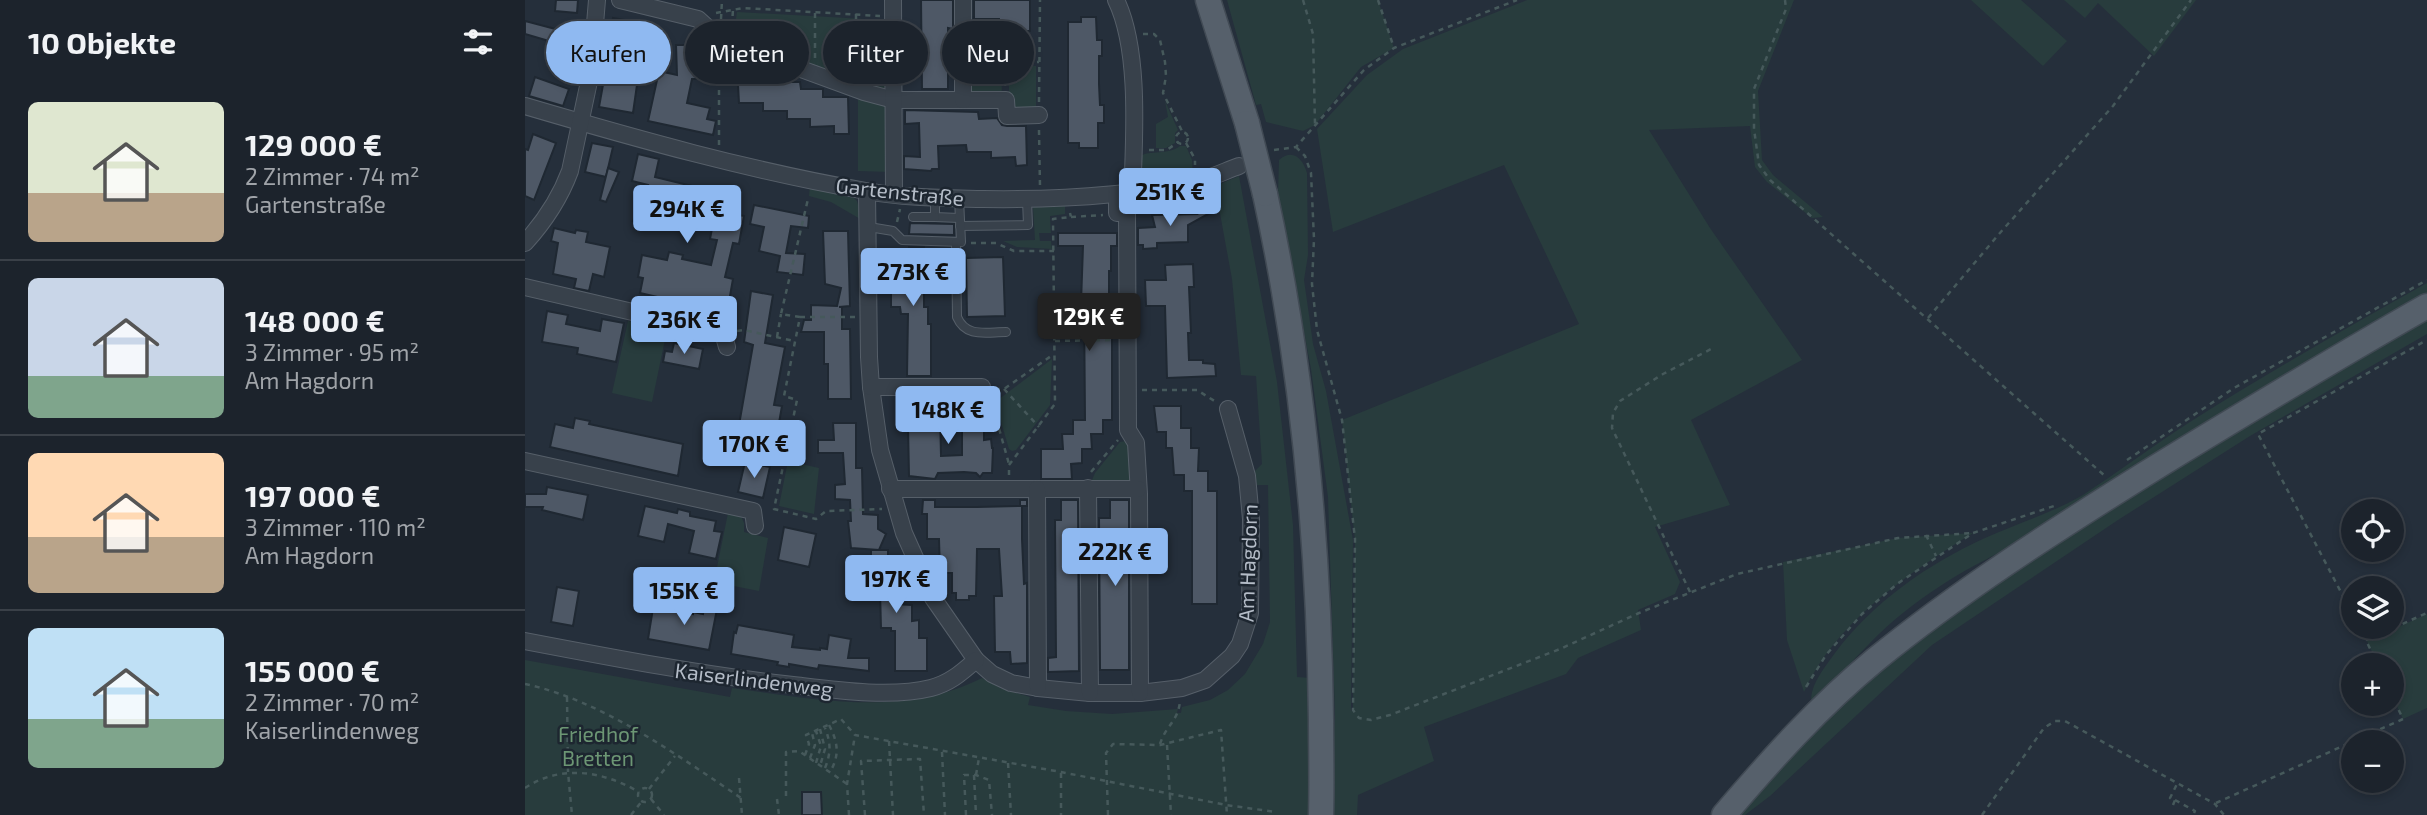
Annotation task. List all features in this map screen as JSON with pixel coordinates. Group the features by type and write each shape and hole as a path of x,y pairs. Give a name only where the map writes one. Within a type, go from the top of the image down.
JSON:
{"main road":[{"path":"1208,0 1247,123 1265,194 1297,370 1311,494 1321,660 1321,815"},
{"path":"1724,815 1778,752 1814,716 1874,661 1960,594 2225,425 2427,306"}],"street":[{"path":"525,243 551,210 564,186 591,72 597,0"},
{"path":"620,0 700,21"},
{"path":"963,0 963,21"},
{"path":"1116,0 1129,36 1135,191"},
{"path":"893,8 898,195"},
{"path":"809,72 894,100 1006,100 1007,116 1039,115"},
{"path":"964,84 964,100"},
{"name":"Gartenstraße","path":"525,106 719,158 867,192 898,195 1069,199 1197,181 1239,166"},
{"name":"Am Hagdorn","path":"867,192 871,387 880,450 890,489 915,562 933,598 975,660 992,674 1011,683 1038,688 1090,693 1140,693 1182,688 1205,680 1232,656 1240,644 1250,613 1250,498 1247,476 1228,409"},
{"path":"1117,194 1122,213 1128,430 1136,443 1140,693"},
{"path":"525,287 725,340"},
{"path":"871,387 985,389"},
{"path":"525,461 753,511 755,526"},
{"path":"890,489 1037,489 1088,482 1138,489"},
{"path":"1088,482 1090,693"},
{"path":"1037,489 1038,688"},
{"name":"Kaiserlindenweg","path":"525,641 717,677 834,690 892,691 928,688 954,680 975,660"}],"lane":[{"path":"935,197 936,217"},
{"path":"959,198 957,317 967,331 1006,332"},
{"path":"913,217 1028,225 1034,200"},
{"path":"869,227 893,231 902,240 958,242"}],"path":[{"path":"722,0 721,11 743,8 856,14 893,8"},
{"path":"1034,200 1039,115 1040,0"},
{"path":"1303,0 1313,34 1315,125"},
{"path":"1378,0 1394,48"},
{"path":"1275,150 1296,147 1364,70 1394,48 1517,0"},
{"path":"1786,0 1786,9 1754,89 1753,129 1759,165 1770,180 2105,476 2096,482"},
{"path":"1928,318 2113,106 2191,0"},
{"path":"815,12 815,74"},
{"path":"856,14 856,21"},
{"path":"1129,36 1154,34 1160,40 1166,76 1163,93 1182,131 1188,135 1186,143 1195,159 1197,181"},
{"path":"1034,61 1039,61"},
{"path":"719,84 719,158"},
{"path":"864,84 864,92"},
{"path":"1005,84 1006,100"},
{"path":"1178,142 1177,135 1182,131"},
{"path":"1134,150 1167,150 1178,142 1186,143"},
{"path":"1296,147 1305,156 1311,173 1313,284 1317,330 1342,420 1355,540 1353,710 1359,718 1371,720 1390,715 1560,649 1737,574 1898,538 1973,533"},
{"path":"893,231 900,215 898,195"},
{"path":"1069,199 1071,217"},
{"path":"777,337 808,200"},
{"path":"1009,465 1055,404 1053,219 1122,213 1189,201"},
{"path":"958,242 996,243 1014,251 1054,251"},
{"path":"2126,461 2234,388 2427,280"},
{"path":"782,314 800,317 870,316"},
{"path":"800,317 784,396 797,400 774,509 816,519 826,511 895,508"},
{"path":"725,340 744,330 795,341"},
{"path":"1055,341 1127,340"},
{"path":"2341,592 2258,434 2427,340"},
{"path":"1690,593 1612,428 1613,413 1620,401 1713,348"},
{"path":"1039,427 1004,389 1055,354"},
{"path":"985,389 1009,465 1008,489"},
{"path":"1153,390 1197,390 1228,409"},
{"path":"1088,482 1128,430"},
{"path":"1806,687 1826,655 1862,614 1897,583 1973,533 2059,504"},
{"path":"1926,535 1937,556"},
{"path":"2372,653 2366,640 2427,614"},
{"path":"525,684 567,697 613,718 741,798"},
{"path":"1160,745 1164,731 1179,715 1182,688"},
{"path":"567,697 568,772 572,815"},
{"path":"2215,804 2403,719 2402,716"},
{"path":"805,755 809,744 806,735 841,719 855,735 1226,805 1276,812"},
{"path":"1982,815 2044,728 2055,720 2065,721 2178,782 2215,804 2224,815"},
{"path":"829,725 836,739 837,749 836,761 830,772"},
{"path":"810,758 818,730"},
{"path":"816,762 821,746 818,730"},
{"path":"818,730 830,747 823,767"},
{"path":"1108,815 1106,753 1114,744 1160,745 1221,730 1227,815"},
{"path":"849,815 847,784 855,735"},
{"path":"889,741 893,815"},
{"path":"1166,743 1171,815"},
{"path":"786,796 786,752 799,751 847,784"},
{"path":"942,751 945,815"},
{"path":"649,789 675,756"},
{"path":"976,815 975,775 979,758"},
{"path":"865,815 861,761 920,759 923,815"},
{"path":"1008,763 1011,815"},
{"path":"525,788 544,778 568,772 597,774 639,792"},
{"path":"1061,772 1061,815"},
{"path":"966,815 964,775 975,775 989,780 992,815"},
{"path":"739,778 743,815"},
{"path":"2178,782 2170,798 2195,811 2193,815"},
{"path":"639,792 642,788 649,789"},
{"path":"649,789 651,799 664,815"},
{"path":"639,792 642,801"},
{"path":"631,815 642,801 651,799"},
{"path":"777,799 779,815"},
{"path":"2173,805 2175,800"}],"green space":[{"path":"1227,0 1378,0 1394,48 1361,67 1315,125 1303,131 1266,122 1261,104 1256,105"},
{"path":"1527,0 1794,0 1758,91 1762,160 1773,175 1823,217 1812,218 1767,182 1755,167 1750,126 1649,130 1710,228 1802,360 1691,420 1730,505 1655,527 1680,582 1675,594 1638,610 1641,630 1578,658 1566,674 1424,727 1434,761 1358,795 1357,815 1330,815 1335,716 1328,497 1311,369 1278,194 1279,160 1293,155 1303,163 1307,173 1308,255 1304,280 1313,344 1326,391 1353,540 1351,711 1355,540 1342,420 1579,324 1504,165 1333,232 1317,129 1367,75 1403,49"},
{"path":"1971,0 2021,0 2067,41 2043,66"},
{"path":"2064,0 2196,0 2154,56 2098,3 2085,18"},
{"path":"737,12 884,21 823,21 823,71 809,66 809,21 736,21"},
{"path":"1036,66 1036,112 1010,113 1009,84 1034,84"},
{"path":"860,84 888,84 888,90 880,91"},
{"path":"971,84 1002,84 1002,96 971,96"},
{"path":"858,93 889,103 891,172 858,171"},
{"path":"1165,101 1178,130 1175,133 1175,143 1166,148 1156,148 1156,124 1168,117"},
{"path":"1186,146 1192,160 1193,175 1145,181 1140,173 1138,157 1170,151"},
{"name":"Friedhof Bretten","path":"1239,176 1277,382 1293,525 1297,677 1311,678 1309,815 525,815 525,660 730,697 732,688 827,700 890,702 952,690 982,678 1000,688 1030,697 1028,705 1112,714 1178,709 1177,713 1181,713 1182,707 1210,700 1228,690 1245,674 1263,644 1270,622 1268,485 1257,485 1254,472 1262,464 1256,376 1241,375 1232,279 1215,186"},
{"path":"810,186 854,198 862,220 831,202 809,196"},
{"path":"1065,206 1065,214 1050,216 1051,233 1039,233 1040,241 1051,241 1052,249 1017,247 1003,241 1035,240 1033,207"},
{"path":"2427,283 2427,294 2015,545 1921,599 1864,649 1815,702 1811,699 1820,675 1850,634 1884,601 1923,572 1964,548 2083,495 2222,402"},
{"path":"2427,320 2427,334 2250,436 2118,520 1932,645 1770,796 1745,815 1736,815 1864,681 2001,575"},
{"path":"628,321 667,330 652,402 612,393"},
{"path":"1052,359 1050,405 1016,450 1012,451 1009,449 995,402"},
{"path":"1126,441 1132,446 1133,481 1129,485 1097,486 1092,480 1095,473 1120,442"},
{"path":"788,461 819,468 814,514 779,506"},
{"path":"728,513 741,516 744,532 768,538 759,591 714,582"},
{"path":"1973,533 1900,582 1854,621 1834,643 1804,692 1787,640 1783,562 1898,538"},
{"path":"2427,614 2427,708 2403,719 2404,653 2372,653 2367,641 2404,639 2404,624"}],"building":[{"path":"556,0 578,0 577,13 555,11"},
{"path":"921,0 953,0 953,21 942,21 942,84 948,84 948,89 922,89 922,84 928,84 928,21 921,21"},
{"path":"974,0 1030,0 1030,21 974,19"},
{"path":"1081,17 1096,17 1097,40 1102,40 1099,84 1100,105 1104,105 1104,123 1098,123 1098,148 1079,148 1079,143 1068,143 1068,22 1081,22"},
{"path":"525,21 546,27 546,40 525,34"},
{"path":"676,45 685,45 685,84 691,84 687,103 710,108 707,119 716,121 713,135 648,121 656,84 671,84 671,74 677,75"},
{"path":"535,77 546,81 546,84 569,89 563,106 529,96"},
{"path":"603,84 637,85 633,113 599,107"},
{"path":"800,84 801,89 823,89 823,97 848,97 849,134 834,134 834,126 810,127 810,119 787,119 787,111 763,111 763,103 739,103 738,85 729,85"},
{"path":"905,110 978,112 979,119 997,118 1002,125 1026,126 1027,165 1016,166 1015,157 991,158 991,152 967,152 966,145 938,146 939,169 904,169 904,156 920,157 919,123 905,124"},
{"path":"533,134 556,143 534,200 525,196 525,149 528,150"},
{"path":"592,143 613,147 606,177 585,172"},
{"path":"638,154 659,159 655,177 721,193 717,211 744,216 739,244 733,243 725,277 733,279 727,313 640,293 643,278 638,277 642,255 667,260 669,252 683,255 682,259 711,265 717,240 710,239 715,213 655,199 644,226 633,221 648,185 632,181"},
{"path":"608,168 619,172 606,202 600,200"},
{"path":"1203,201 1210,213 1188,225 1188,242 1157,243 1157,248 1143,249 1143,245 1138,245 1138,228 1155,227 1152,215 1197,214 1193,207"},
{"path":"754,205 809,216 808,228 791,226 786,253 805,254 803,275 777,272 780,256 759,251 764,227 750,224"},
{"path":"910,223 954,224 954,235 909,234"},
{"path":"554,228 575,233 576,230 588,232 586,242 610,247 604,277 593,274 589,291 574,288 576,279 553,274 558,243 551,241"},
{"path":"823,231 848,231 850,306 839,307 842,307 842,329 850,329 851,399 828,399 824,332 801,332 804,320 811,320 811,305 837,306 841,288 825,284"},
{"path":"1058,233 1117,233 1117,246 1111,246 1109,271 1109,295 1112,295 1112,420 1103,420 1103,434 1091,434 1092,449 1082,449 1082,463 1071,464 1072,479 1041,479 1041,449 1063,449 1062,434 1073,434 1073,420 1085,420 1084,303 1081,303 1083,246 1058,246"},
{"path":"909,247 924,247 924,307 928,307 928,324 931,324 931,376 907,376 908,314 901,314 900,307 891,307 891,253 909,253"},
{"path":"1003,257 1005,316 967,317 966,258"},
{"path":"1193,264 1194,287 1189,287 1189,360 1203,360 1203,363 1215,364 1216,376 1167,378 1165,306 1146,306 1145,280 1166,280 1165,265"},
{"path":"751,291 773,295 765,343 785,347 774,405 782,406 776,440 747,434 748,427 739,425 753,345 744,342"},
{"path":"547,311 568,315 566,324 600,331 602,319 624,323 616,362 577,354 578,348 542,342"},
{"path":"674,343 703,349 699,369 663,362 665,351 672,352"},
{"path":"1154,406 1181,406 1181,428 1191,428 1191,448 1199,448 1198,471 1208,471 1208,491 1217,491 1217,604 1192,604 1192,491 1184,491 1184,475 1174,475 1172,448 1166,448 1166,432 1157,432"},
{"path":"913,409 940,409 941,456 962,455 962,411 984,411 984,440 991,439 993,448 992,473 983,473 980,477 976,473 938,473 935,479 909,476 908,426 913,426"},
{"path":"575,418 590,421 589,424 683,444 678,476 550,447 555,424 573,428"},
{"path":"833,423 856,423 856,468 862,468 863,514 878,515 878,529 886,534 879,550 851,548 848,521 851,521 850,500 835,499 835,485 845,484 843,453 818,453 818,440 834,440"},
{"path":"745,462 770,467 763,498 738,492"},
{"path":"547,487 588,495 583,520 542,510 543,507 525,507 525,494 546,494"},
{"path":"923,500 935,500 935,507 977,507 1020,506 1020,500 1027,500 1027,506 1022,506 1022,539 1024,584 1027,583 1027,663 1011,664 1010,652 995,652 994,596 1002,596 999,549 977,549 976,596 969,596 969,600 956,600 956,593 952,593 952,573 940,573 939,539 927,539 927,514 922,514"},
{"path":"1061,500 1078,500 1079,671 1048,672 1048,658 1056,657 1055,520 1061,520"},
{"path":"1110,500 1129,500 1129,670 1100,670 1099,518 1110,518"},
{"path":"645,506 677,513 678,509 690,512 690,516 716,521 714,531 722,532 716,559 689,553 694,531 668,524 664,542 638,536"},
{"path":"784,527 816,534 809,567 778,560"},
{"path":"871,550 888,550 888,560 895,560 895,604 912,605 912,621 919,620 919,638 927,638 927,671 895,671 895,631 881,628 880,591 860,591 860,575 871,575"},
{"path":"557,587 579,591 573,626 551,622"},
{"path":"705,601 718,604 709,650 648,639 653,608 703,614"},
{"path":"738,625 794,635 792,647 827,649 829,635 851,639 848,658 869,658 869,671 819,665 818,669 789,664 789,667 777,665 778,662 731,654 734,632 736,633"},
{"path":"802,792 821,792 822,815 802,815"}]}
